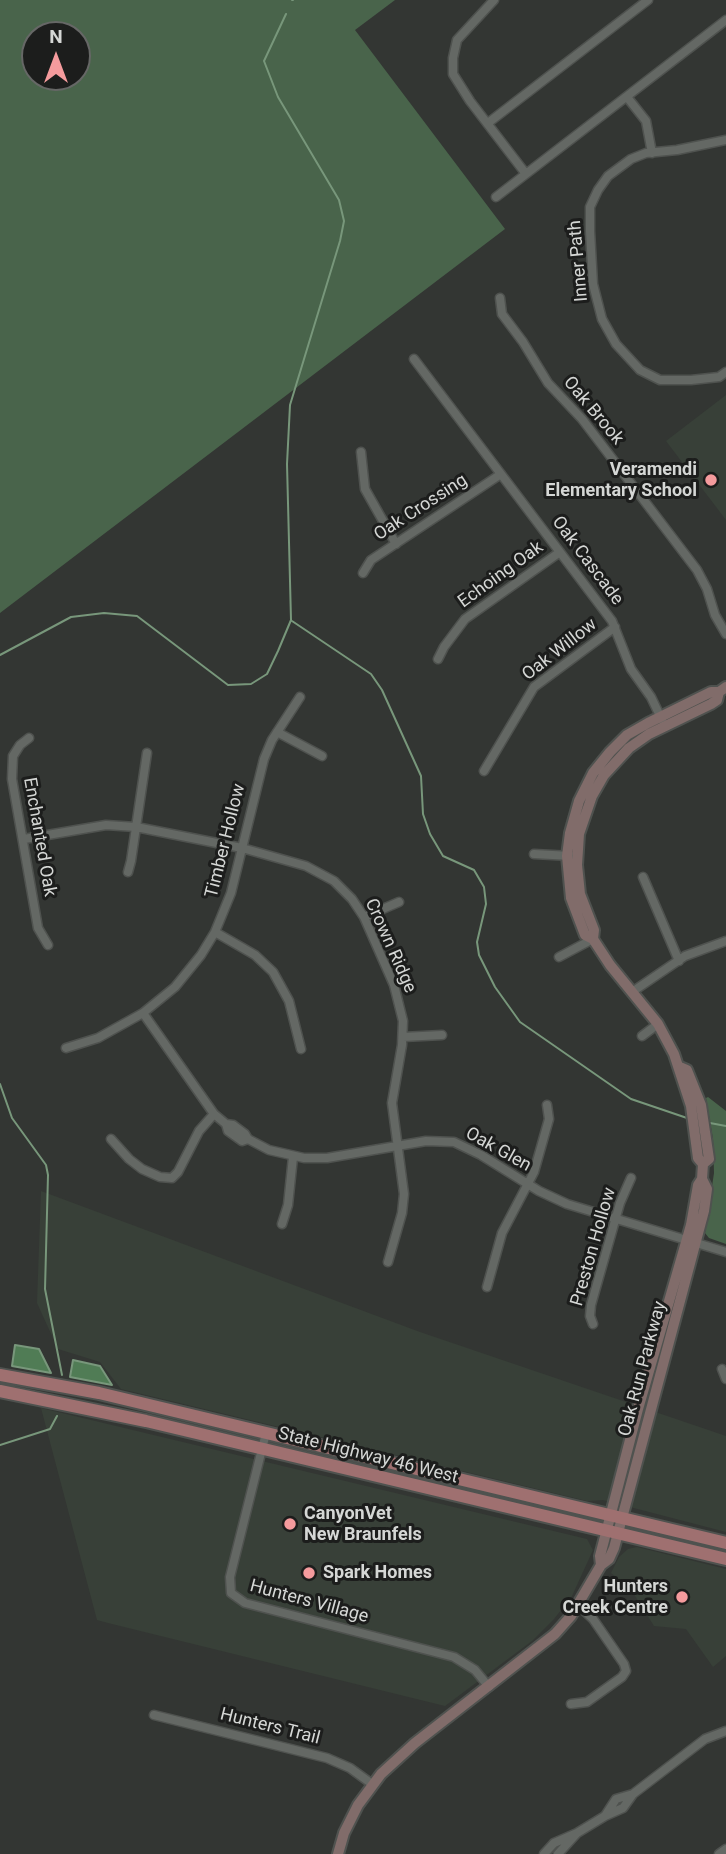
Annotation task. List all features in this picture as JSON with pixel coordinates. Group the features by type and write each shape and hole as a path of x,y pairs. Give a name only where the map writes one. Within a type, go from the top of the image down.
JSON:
{"main road":[{"name":"State Highway 46 West","path":"0,1375 99,1393 726,1543"},
{"name":"State Highway 46 West","path":"0,1391 58,1401 262,1448 726,1559"}],"street":[{"path":"494,0 457,40 453,74 470,101 526,174"},
{"path":"488,123 648,0"},
{"path":"495,197 726,20"},
{"path":"628,97 646,121 652,153"},
{"name":"Inner Path","path":"726,140 631,159 608,176 590,206 593,284 602,319 615,344 640,370 660,380 719,377 726,372"},
{"name":"Oak Brook","path":"500,299 502,314 548,383 582,419 675,536 703,580 715,615 726,634"},
{"name":"Oak Cascade","path":"414,359 615,627 631,669 663,721"},
{"path":"361,452 365,489 396,544"},
{"name":"Oak Crossing","path":"363,573 371,560 501,474"},
{"name":"Echoing Oak","path":"438,659 465,619 560,552"},
{"name":"Oak Willow","path":"484,771 534,687 615,627"},
{"name":"Oak Run Parkway","path":"338,1854 351,1819 372,1784 409,1748 555,1634 578,1605 601,1566 600,1556 613,1532 691,1240 704,1211 707,1188 702,1179 703,1164 698,1158 702,1142 690,1087 680,1073 680,1067 658,1024 610,965 593,939 585,934 574,908 568,879 575,810 593,773 628,735 663,721 711,692 723,689"},
{"name":"Timber Hollow","path":"66,1048 98,1038 143,1013 182,979 215,932 231,893 260,770 277,732 300,697"},
{"path":"277,732 322,756"},
{"name":"Enchanted Oak","path":"29,738 16,749 11,772 38,928 48,945"},
{"path":"128,872 147,752"},
{"name":"Crown Ridge","path":"24,839 106,825 136,827 242,848 314,870 341,887 364,917 398,996 403,1037 392,1096 404,1195 402,1213 388,1262"},
{"path":"534,854 572,856"},
{"path":"643,877 679,961"},
{"path":"364,917 399,902"},
{"path":"215,932 255,955 273,972 289,1001 301,1049"},
{"path":"559,957 593,939"},
{"path":"632,992 679,961 726,941"},
{"name":"Oak Glen","path":"143,1013 214,1114 226,1124 228,1131 242,1141 248,1139 269,1150 293,1157 327,1158 437,1140 454,1142 481,1155 528,1185 567,1204 726,1252"},
{"path":"642,1036 658,1024"},
{"path":"403,1037 442,1035"},
{"path":"487,1287 502,1233 534,1172 548,1125 547,1105"},
{"path":"111,1139 142,1169 163,1178 172,1178 178,1172 199,1130 214,1114"},
{"path":"282,1224 288,1205 293,1157"},
{"name":"Preston Hollow","path":"593,1324 590,1311 622,1195 631,1178"},
{"path":"722,1368 726,1379"},
{"name":"Hunters Village","path":"266,1433 230,1577 230,1588 235,1598 245,1603 454,1657 475,1670 489,1687"},
{"path":"571,1704 587,1702 622,1677 626,1671 593,1619 578,1605"},
{"name":"Hunters Trail","path":"154,1715 327,1758 350,1768 372,1784"},
{"path":"544,1854 554,1843 623,1808 633,1794 705,1739 726,1731"},
{"path":"558,1854 577,1833"},
{"path":"719,1854 726,1849"}],"shaded area":[{"path":"0,0 395,0 355,30 505,229 0,613"},
{"name":"Veramendi Elementary School","path":"726,395 726,520 666,441"},
{"path":"708,1097 726,1111 726,1244 709,1238 705,1233 714,1173"},
{"path":"41,1191 420,1332 726,1436 726,1532 603,1500 587,1501 121,1389 100,1362 58,1349 37,1303"},
{"path":"15,1345 39,1349 51,1373 12,1366"},
{"path":"73,1360 100,1366 112,1385 70,1377"},
{"path":"41,1408 587,1539 593,1550 572,1596 554,1619 532,1641 445,1706 108,1623 97,1620"},
{"path":"637,1547 726,1569 726,1656 713,1667 686,1629 654,1626 630,1588 611,1573 619,1557 628,1549"}],"waterway":[{"path":"0,655 71,617 104,613 137,616 228,685 251,684 267,674 278,651 291,620 287,464 290,405 344,221 339,200 278,97 264,61 286,14"},
{"path":"292,621 371,674 382,690 421,776 423,814 430,834 443,856 474,870 484,887 486,904 477,942 479,955 495,987 520,1022 631,1099 687,1118"},
{"path":"0,1084 12,1118 46,1165 45,1289 62,1375"},
{"path":"710,1123 726,1126"},
{"path":"0,1445 50,1429 57,1416"}],"place":[{"name":"Veramendi Elementary School","path":"711,480"},
{"name":"CanyonVet New Braunfels","path":"290,1524"},
{"name":"Spark Homes","path":"309,1573"},
{"name":"Hunters Creek Centre","path":"682,1597"}]}
